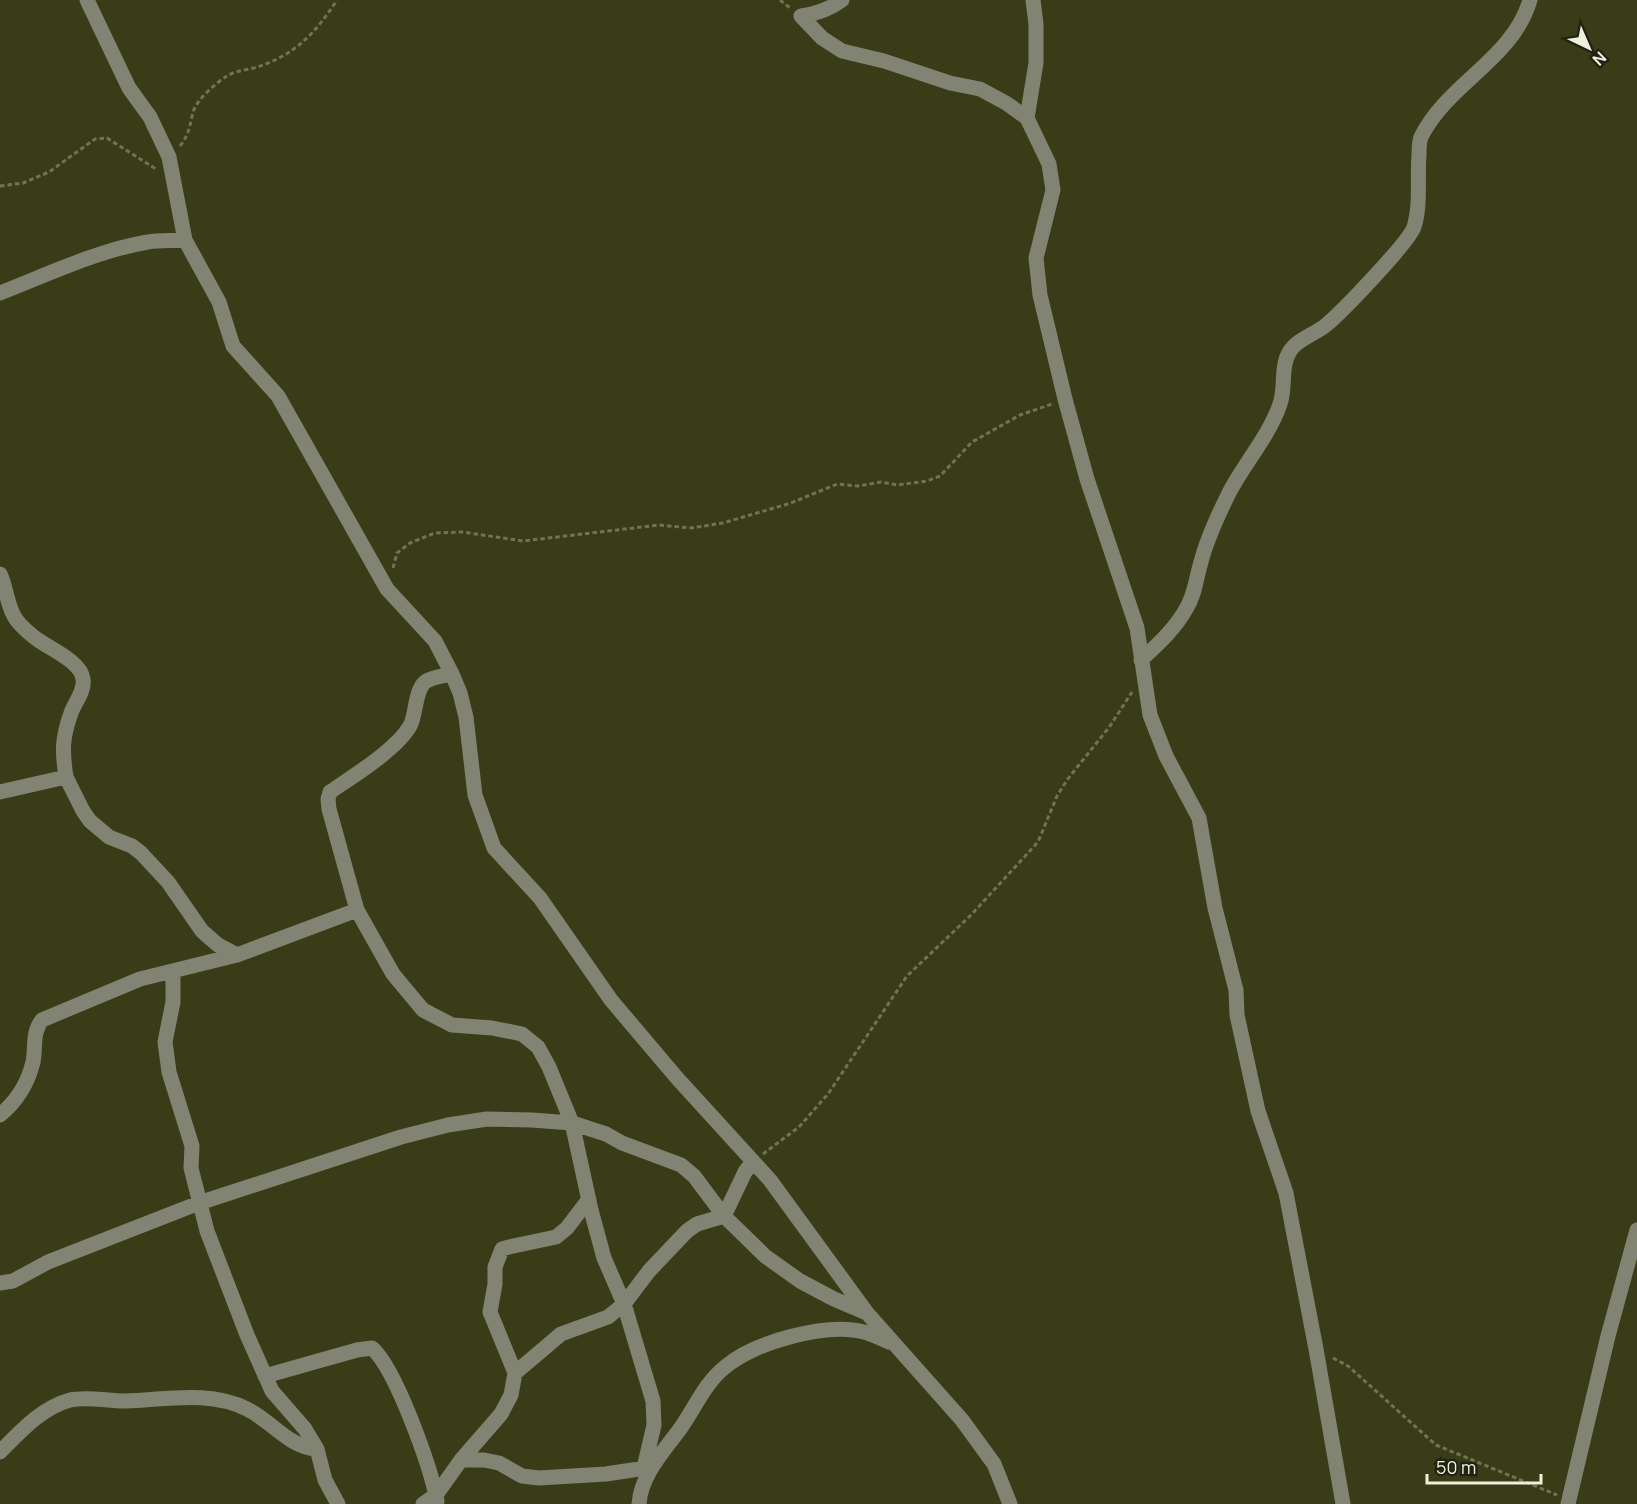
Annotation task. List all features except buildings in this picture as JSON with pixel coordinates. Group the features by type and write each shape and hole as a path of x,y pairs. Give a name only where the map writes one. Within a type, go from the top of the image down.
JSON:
{"street":[{"path":"87,0 129,88 150,117 169,158 185,240 219,302 232,346 278,396 387,589 435,641 452,674 466,717 475,795 494,848 540,898 611,1000 677,1078 770,1180 867,1313 962,1420 994,1464 1010,1504"},
{"path":"842,0 813,15 801,16 822,38 843,51 884,61 950,83 980,89 1006,103 1027,118 1048,164 1053,190 1036,258 1040,295 1087,479 1137,628 1150,715 1166,756 1199,818 1215,908 1236,990 1237,1015 1258,1111 1286,1193 1317,1349 1343,1504"},
{"path":"1027,118 1036,63 1034,0"},
{"path":"1142,666 1186,610 1196,584 1201,561 1231,490 1257,449 1281,402 1288,352 1294,345 1327,325 1414,229 1418,200 1420,139 1439,110 1466,81 1503,48 1519,26 1530,0"},
{"path":"0,293 66,265 134,245 153,241 185,240"},
{"path":"0,574 13,614 20,623 37,639 77,667 83,676 82,689 71,713 62,750 66,777 83,811 90,821 109,837 132,846 141,853 168,882 202,931 218,945 237,955"},
{"path":"452,674 425,682 421,687 411,724 406,731 379,758 330,792 329,809 357,910 393,974 423,1010 452,1025 492,1028 522,1034 538,1047 549,1067 572,1123 604,1258 624,1304 653,1401 654,1425 648,1468 639,1504"},
{"path":"0,792 66,777"},
{"path":"0,1115 10,1106 25,1084 33,1060 34,1035 42,1020 140,979 237,955 357,910"},
{"path":"173,971 173,1002 165,1042 169,1072 192,1146 191,1168 199,1203 217,1258 265,1376 272,1391 305,1429 317,1449 325,1480 338,1504"},
{"path":"0,1283 13,1281 48,1262 199,1203 401,1137 448,1125 487,1119 572,1123 606,1134 622,1143 681,1165 694,1176 724,1216 765,1256 800,1281 867,1313"},
{"path":"514,1373 561,1334 608,1317 624,1304 649,1271 687,1231 697,1224 724,1216 745,1172 753,1161"},
{"path":"433,1501 461,1460 501,1414 511,1395 514,1373 490,1312 495,1284 495,1267 502,1249 556,1237 567,1228 589,1199"},
{"path":"1569,1502 1608,1336 1637,1230"},
{"path":"461,1460 484,1460 499,1463 522,1476 539,1478 606,1474 648,1468 682,1425 704,1389 726,1366 765,1345 807,1332 836,1330 863,1331 892,1343"},
{"path":"265,1376 357,1350 372,1348 380,1355 407,1408 433,1501"},
{"path":"0,1452 30,1422 70,1400 123,1401 193,1397 223,1400 247,1409 304,1448 317,1449"}],"path":[{"path":"169,158 186,139 191,126 193,110 211,89 228,75 253,68 298,47 314,33 337,0"},
{"path":"0,186 23,183 48,172 95,139 107,138 139,160 173,178"},
{"path":"387,589 397,553 410,543 435,533 462,532 523,542 659,525 691,528 723,523 792,503 837,484 858,486 881,482 897,485 927,480 940,476 972,442 1020,415 1065,399"},
{"path":"753,1161 799,1127 828,1094 907,976 925,956 971,915 1038,842 1057,796 1110,726 1142,666"},
{"path":"1317,1349 1348,1366 1436,1445 1569,1502"}]}
